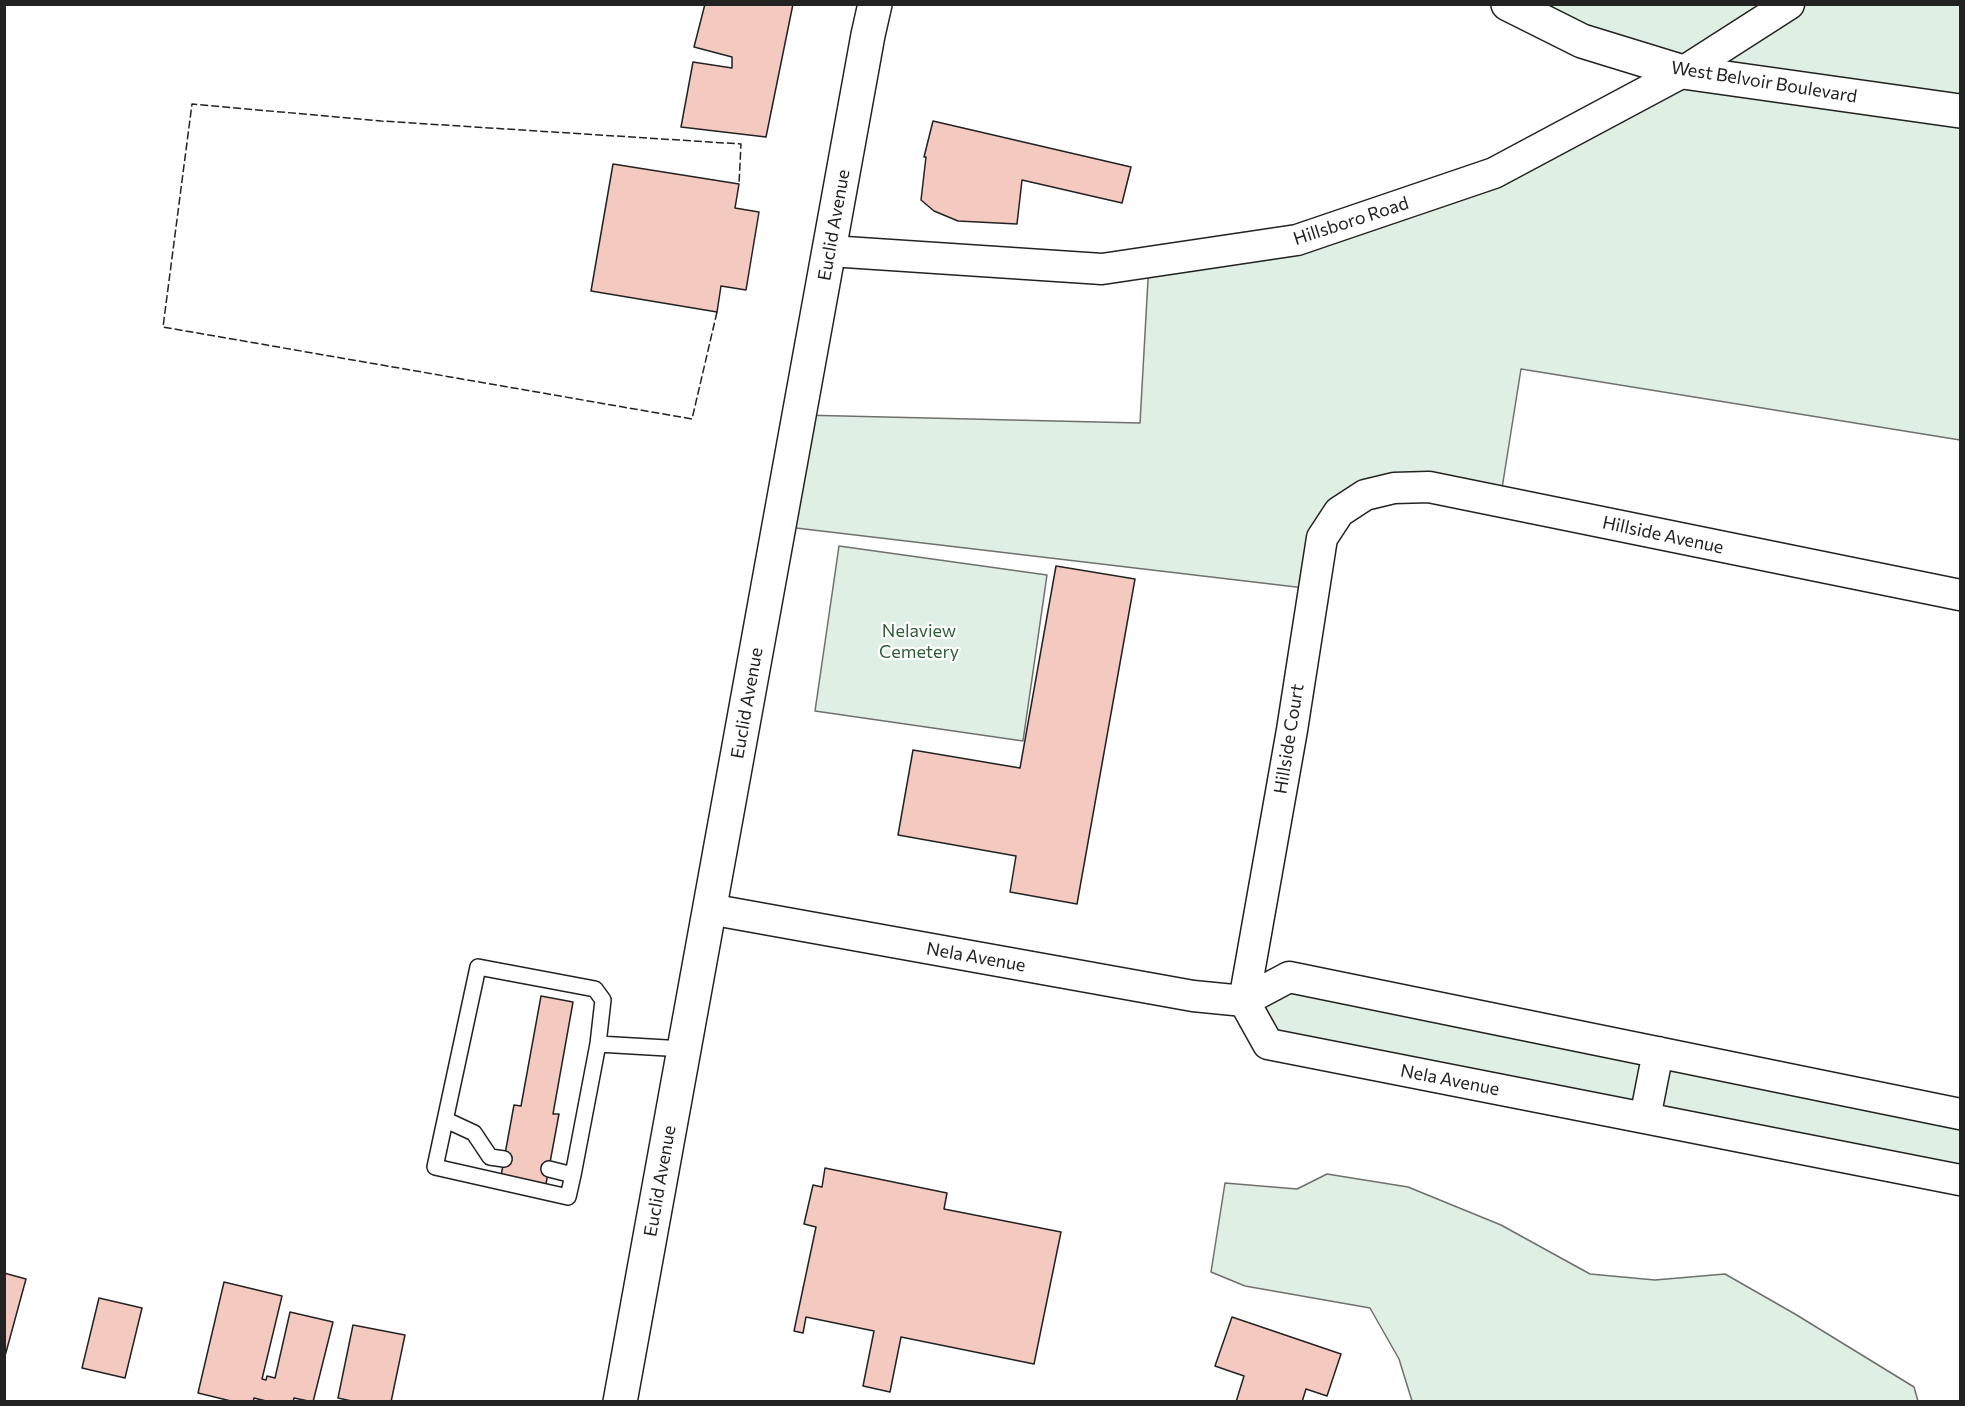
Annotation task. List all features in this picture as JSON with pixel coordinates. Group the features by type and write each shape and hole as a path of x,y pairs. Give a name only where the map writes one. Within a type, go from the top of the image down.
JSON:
{"main road":[{"name":"Euclid Avenue","path":"620,1401 875,4"},
{"name":"West Belvoir Boulevard","path":"1508,4 1582,41 1683,72 1960,111"}],"street":[{"name":"Hillsboro Road","path":"830,251 1102,269 1298,240 1494,173 1683,72 1790,4"},
{"name":"Hillside Avenue","path":"1365,495 1394,488 1429,487 1960,596"},
{"name":"Hillside Court","path":"1245,1001 1292,730 1322,538 1339,512 1365,495"},
{"name":"Nela Avenue","path":"709,909 1193,996 1245,1001 1268,1044 1960,1180"},
{"path":"1245,1001 1289,977 1960,1114"},
{"path":"1645,1118 1658,1052"}],"lane":[{"path":"478,967 595,989 603,1000 598,1044 568,1197 435,1167 478,967"},
{"path":"598,1044 684,1049"},
{"path":"446,1120 474,1133 490,1157 504,1159"},
{"path":"549,1169 573,1175"}],"green space":[{"path":"1508,5 1960,5 1960,440 1521,369 1500,501 1429,487 1339,512 1313,589 779,526 800,415 1140,423 1149,262 1297,240 1494,173 1682,72"},
{"name":"Nelaview Cemetery","path":"839,546 1047,575 1023,741 815,711"},
{"path":"1289,977 1960,1114 1960,1180 1268,1044 1244,1001"},
{"path":"1327,1174 1408,1187 1501,1225 1590,1274 1655,1280 1725,1274 1914,1387 1918,1401 1412,1401 1399,1359 1370,1308 1245,1286 1211,1272 1225,1183 1297,1189"}],"building":[{"path":"705,4 793,4 766,137 681,127 693,62 732,68 732,57 694,47"},
{"path":"933,121 1131,167 1122,203 1022,180 1017,224 958,221 934,211 921,200 926,157 924,157"},
{"path":"613,164 739,184 735,208 759,212 746,290 721,286 717,312 591,291"},
{"path":"1056,566 1135,579 1077,904 1010,892 1016,856 898,835 913,750 1020,768"},
{"path":"541,996 573,1002 553,1114 559,1114 546,1184 501,1176 514,1105 521,1106"},
{"path":"825,1168 947,1193 944,1209 1061,1232 1034,1364 901,1337 890,1392 863,1386 874,1331 806,1317 803,1333 794,1331 816,1227 804,1224 813,1185 822,1187"},
{"path":"4,1273 26,1279 5,1356 4,1355"},
{"path":"224,1282 282,1296 262,1379 266,1380 267,1376 275,1378 290,1312 333,1322 313,1402 294,1398 293,1402 270,1402 254,1398 253,1402 235,1402 198,1393"},
{"path":"99,1298 142,1308 125,1378 82,1368"},
{"path":"1232,1317 1341,1354 1327,1396 1306,1389 1302,1402 1236,1402 1244,1376 1215,1366"},
{"path":"353,1325 405,1335 391,1402 356,1402 338,1398"}],"fence":[{"path":"717,312 692,419 163,327 192,104 381,121 741,144 739,184"}]}
